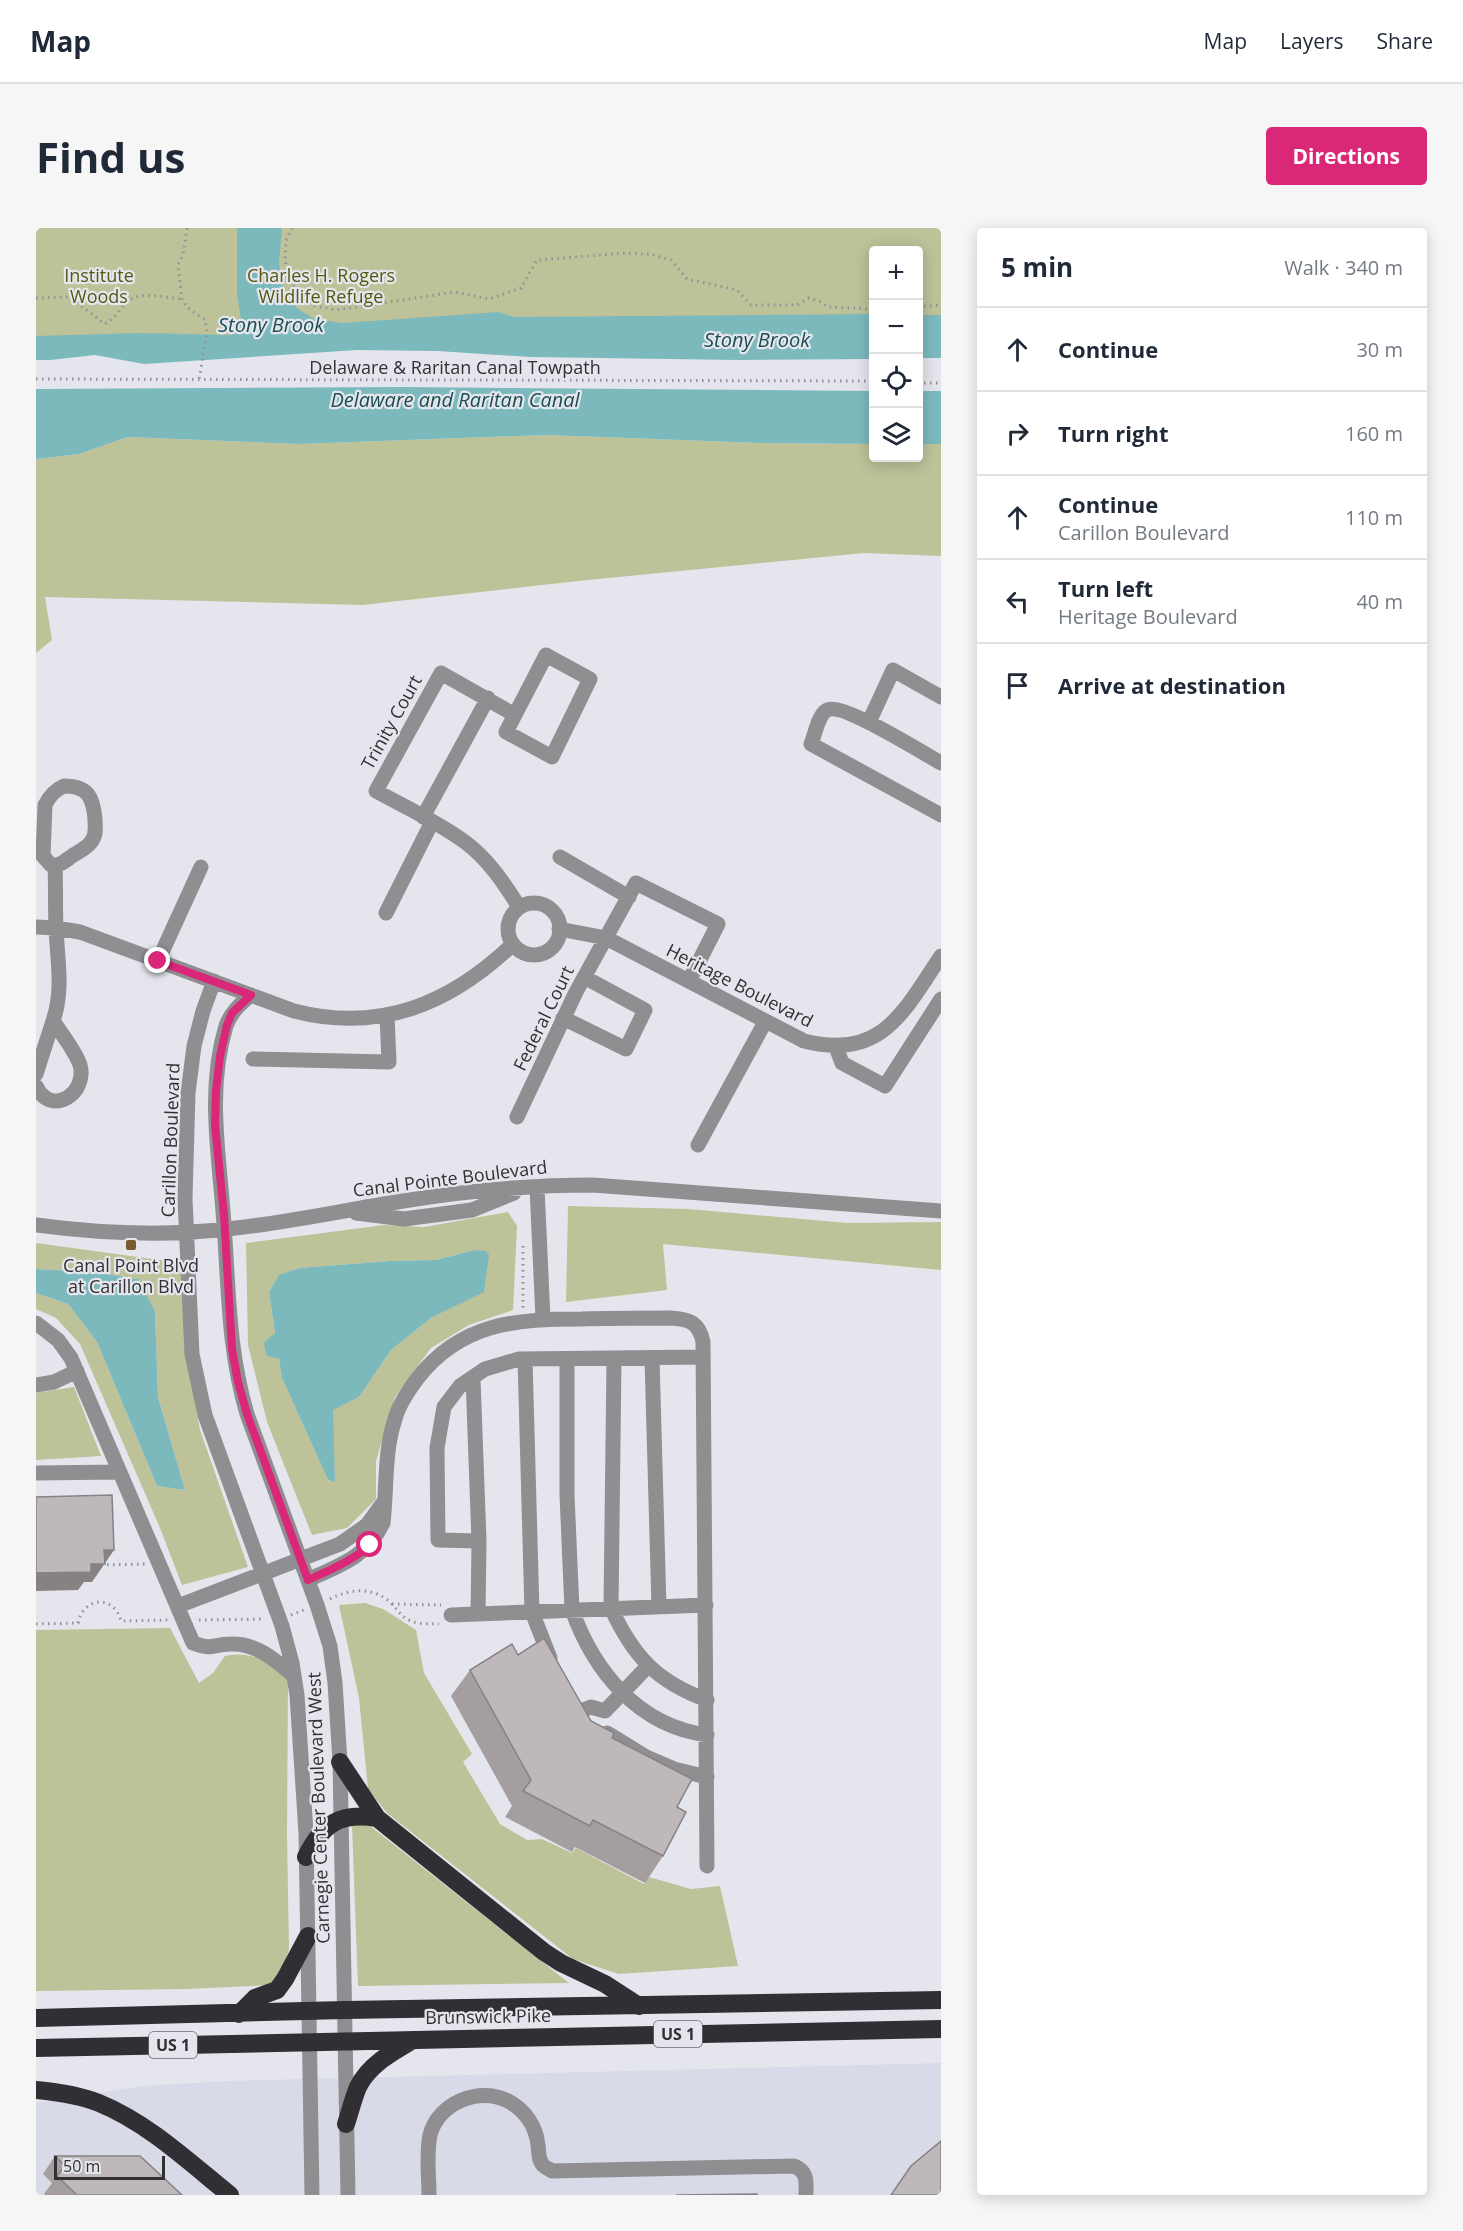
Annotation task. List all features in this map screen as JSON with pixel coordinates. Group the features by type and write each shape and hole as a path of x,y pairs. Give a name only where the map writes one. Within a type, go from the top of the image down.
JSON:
{"highway":[{"path":"340,1762 377,1818 544,1952 604,1984 639,2006"},
{"path":"306,1857 312,1843 323,1830 340,1819 355,1816 377,1818"},
{"path":"239,2014 255,1998 277,1990 308,1936"},
{"name":"Brunswick Pike","path":"36,2018 345,2010 941,2000"},
{"name":"Brunswick Pike","path":"36,2048 941,2029"},
{"path":"346,2124 359,2086 368,2072 390,2053 414,2039"},
{"path":"36,2090 73,2095 97,2102 120,2113 150,2132 230,2195"}],"street":[{"path":"546,655 590,679 552,757 506,732 515,715 546,655"},
{"path":"869,722 893,670 941,697"},
{"name":"Trinity Court","path":"515,715 441,673 376,791 466,843 504,884 519,907"},
{"path":"386,913 427,819 488,699"},
{"path":"941,763 869,722 836,709 828,710 823,714 811,744 941,815"},
{"path":"64,786 75,786 91,797 94,805 95,835 91,843 62,864 55,866 46,862 43,856 45,804 55,790 64,786"},
{"path":"560,857 629,897 636,883 718,924 689,981"},
{"path":"36,1074 53,1021 59,993 55,866"},
{"path":"158,961 201,867"},
{"name":"Federal Court","path":"517,1117 563,1018 629,897"},
{"path":"535,902 546,905 554,911 559,920 559,929 560,936 548,952 529,955 519,952 512,945 507,934 507,924 519,907 535,902"},
{"path":"36,927 80,932 294,1011 331,1017 357,1018 387,1015 420,1006 444,996 483,971 512,945"},
{"name":"Heritage Boulevard","path":"559,929 606,938 804,1041 836,1047 869,1039 886,1029 900,1016 941,956"},
{"path":"563,1018 626,1049 645,1010 584,977"},
{"name":"Carillon Boulevard","path":"187,1231 185,1199 188,1093 194,1046 214,981"},
{"path":"225,1230 215,1125 216,1091 220,1056 227,1025 232,1013 251,995"},
{"path":"836,1047 842,1063 885,1086 941,999"},
{"path":"254,1059 389,1062 387,1015"},
{"path":"36,1086 44,1097 61,1101 71,1096 76,1090 81,1074 78,1061 53,1021"},
{"path":"698,1145 765,1022"},
{"name":"Canal Pointe Boulevard","path":"36,1225 145,1233 225,1230 461,1193 593,1185 941,1211"},
{"path":"532,1187 543,1319"},
{"path":"36,1215 63,1228"},
{"name":"Carnegie Center Boulevard West","path":"225,1230 232,1349 238,1382 247,1414 330,1646 335,1683 340,1762 348,2195"},
{"name":"Carnegie Center Boulevard West","path":"187,1231 192,1354 197,1385 205,1415 282,1626 294,1676 299,1718 306,1857 312,2195"},
{"path":"308,1580 348,1562 370,1545 383,1523 390,1442 395,1418 418,1378 434,1359 455,1343 481,1330 521,1321 543,1319 683,1318 694,1323 701,1332 703,1357 707,1866"},
{"path":"36,1323 58,1340 71,1358 194,1643 208,1649 229,1644 246,1645 261,1651 294,1676"},
{"path":"479,1541 438,1540 437,1448 444,1407 460,1386 485,1369 519,1359 703,1357"},
{"path":"525,1359 532,1612 558,1672"},
{"path":"567,1359 567,1496 572,1610 584,1642 602,1671 622,1693 650,1714 687,1732 707,1735"},
{"path":"614,1359 611,1608 621,1631 647,1667 684,1692 706,1700"},
{"path":"652,1359 659,1606"},
{"path":"36,1385 54,1382 77,1371"},
{"path":"472,1378 479,1541 478,1614"},
{"path":"36,1473 119,1472"},
{"path":"178,1606 340,1544 356,1534 376,1515 386,1497"},
{"path":"449,1610 478,1614 706,1605"},
{"path":"605,1711 647,1667"},
{"path":"591,1707 605,1711 610,1722 607,1733 595,1740 590,1740 580,1718 591,1707"},
{"path":"607,1733 646,1757 674,1769 707,1777"},
{"path":"429,2195 429,2147 432,2128 453,2104 472,2096 484,2095 507,2101 528,2118 534,2129 539,2158 543,2166 552,2171 794,2166 806,2175 806,2195"}],"path":[{"path":"187,228 183,255 178,265 182,299 188,308 205,320 207,332 199,380"},
{"path":"292,228 286,241 285,261 292,283 299,296 315,306 336,310 455,292 489,299 521,288 537,260 626,253 650,254 671,260 687,279 736,290 751,305 797,305 809,298 828,307 869,309"},
{"path":"36,298 67,297 92,313 104,324 112,320 129,299 139,295 182,299"},
{"path":"923,307 941,305"},
{"name":"Delaware & Raritan Canal Towpath","path":"36,379 869,381"},
{"path":"923,382 941,383"},
{"path":"521,1321 524,1304 523,1238"},
{"path":"101,1565 147,1564"},
{"path":"392,1604 449,1610"}],"shaded area":[{"path":"941,2063 941,2195 36,2195 36,2103 142,2086 229,2081"}],"green space":[{"name":"Charles H. Rogers Wildlife Refuge","path":"36,228 941,228 941,328 923,328 923,246 869,246 869,330 36,342"},
{"path":"547,435 759,443 869,444 869,462 923,462 923,444 941,444 941,556 864,553 362,605 45,597 52,640 36,653 36,459 79,454 128,437 298,444"},
{"path":"568,1206 688,1209 848,1223 941,1222 941,1270 663,1244 667,1290 566,1302"},
{"path":"508,1212 517,1226 513,1310 469,1325 431,1348 395,1397 376,1461 376,1499 347,1528 312,1535 267,1422 248,1345 246,1243 384,1225 424,1227","holes":["475,1250 483,1292 431,1318 391,1350 359,1397 332,1410 335,1482 328,1480 282,1378 279,1359 264,1342 275,1334 269,1292 280,1275 299,1268 436,1260"]},
{"path":"36,1243 182,1263 187,1358 200,1430 248,1567 182,1585 160,1528 80,1344 56,1318 36,1309 36,1293 68,1304 97,1342 157,1486 185,1490 158,1397 155,1311 138,1279 94,1272 36,1269"},
{"path":"74,1387 101,1456 36,1460 36,1393"},
{"path":"365,1603 383,1609 416,1630 424,1673 472,1754 463,1762 500,1824 527,1840 542,1839 572,1853 576,1848 644,1884 649,1877 691,1889 720,1886 738,1966 619,1974 573,1959 387,1813 368,1789 359,1698 339,1605"},
{"path":"170,1628 199,1683 213,1673 225,1656 235,1655 252,1656 259,1659 288,1678 289,1948 285,1964 269,1985 188,1989 36,1991 36,1630"},
{"path":"352,1825 369,1825 569,1983 358,1986"}],"water":[{"name":"Stony Brook","path":"237,228 282,228 279,263 284,293 297,308 314,319 343,323 498,312 514,317 869,314 869,359 530,357 437,351 357,350 144,364 95,355 36,360 36,336 141,333 231,335 238,330 241,320 237,294"},
{"path":"923,315 941,315 941,358 923,358"},
{"name":"Delaware and Raritan Canal","path":"404,387 869,391 869,444 759,443 547,435 298,444 128,437 79,454 36,459 36,389"},
{"path":"923,391 941,391 941,444 923,444"},
{"path":"475,1250 486,1251 489,1255 484,1292 431,1318 391,1350 359,1397 333,1410 335,1482 328,1480 282,1378 279,1359 266,1355 264,1342 275,1333 269,1292 279,1275 299,1268 436,1260"},
{"path":"36,1269 94,1272 138,1279 155,1311 158,1397 185,1490 157,1486 97,1342 68,1304 36,1293"}],"building":[{"path":"112,1495 114,1550 104,1550 105,1564 91,1564 91,1572 36,1573 36,1497"},
{"path":"544,1638 591,1721 614,1733 612,1738 692,1779 677,1807 686,1812 663,1856 593,1820 590,1826 523,1791 531,1780 470,1670 512,1644 518,1655"},
{"path":"941,2141 941,2195 891,2195 911,2166"},
{"path":"55,2156 140,2156 182,2195 77,2195 57,2176 65,2166"},
{"path":"757,2194 757,2195 676,2195"}],"place":[{"name":"Canal Point Blvd at Carillon Blvd","path":"131,1245"}],"route":[{"path":"158,961 251,995 232,1013 227,1025 220,1056 216,1091 215,1125 224,1215 232,1349 238,1382 247,1414 308,1580 348,1562 370,1545"}],"park label":[{"name":"Institute Woods","path":"99,285"}]}
